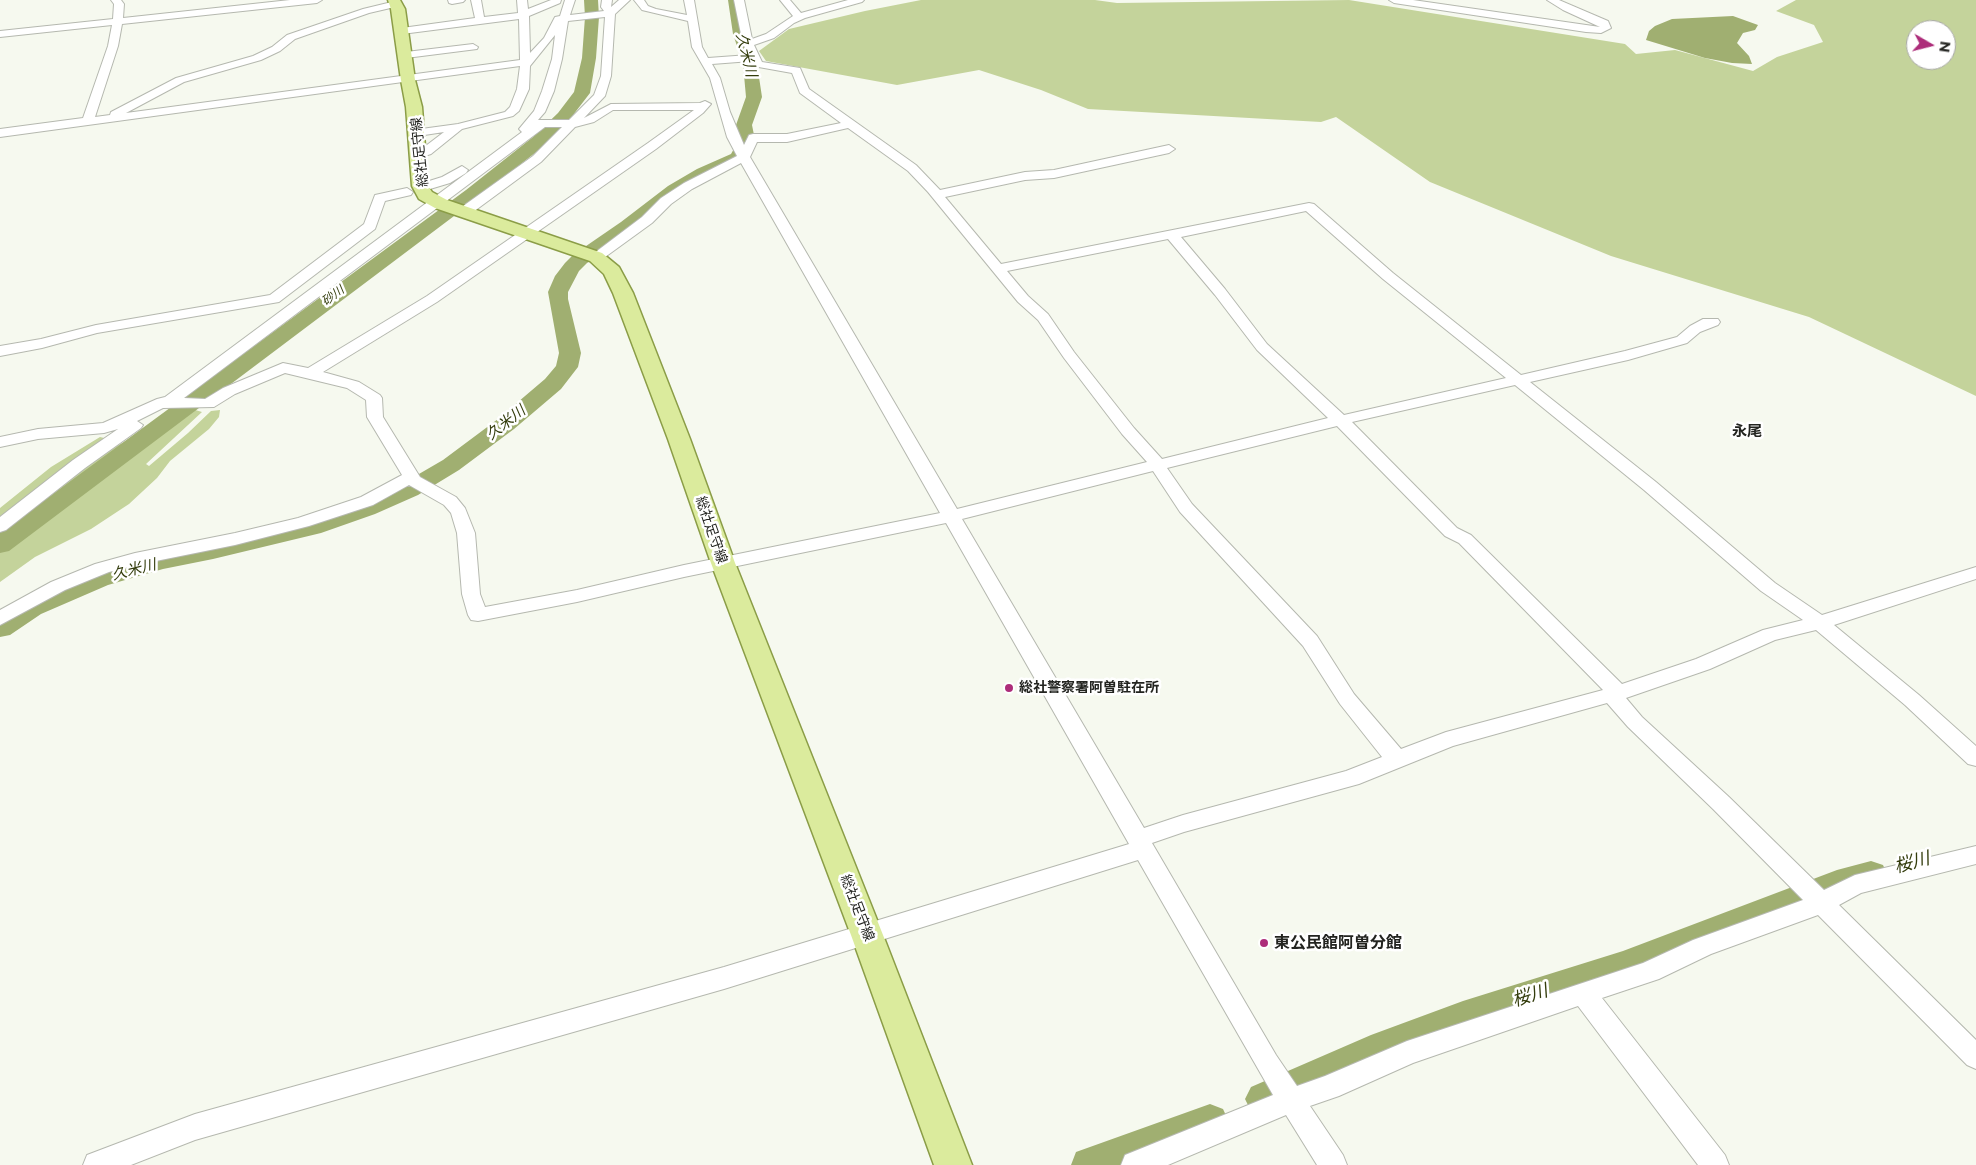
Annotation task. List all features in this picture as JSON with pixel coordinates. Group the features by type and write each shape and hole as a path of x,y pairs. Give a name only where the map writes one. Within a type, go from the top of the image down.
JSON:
{"main road":[{"name":"総社足守線","path":"395,2 402,31 408,80 418,132 420,186 425,194 438,203 591,255 604,262 612,271 623,293 679,439 723,563 867,935 953,1165"}],"street":[{"path":"88,121 113,46 119,10 119,4 116,0"},
{"path":"0,34 317,0"},
{"path":"476,0 480,20"},
{"path":"418,132 458,127 500,118 515,109 523,89 526,62 526,31 522,0"},
{"path":"0,526 79,464 175,402 324,284 438,203 539,120 557,59 562,26 570,0"},
{"path":"462,211 537,159 600,96 606,76 608,57 610,13 606,7 607,0"},
{"path":"0,133 408,80 526,62 548,39 559,19 610,13 624,0"},
{"path":"638,0 645,8 653,11 692,19"},
{"path":"689,0 697,46 715,78 724,112 742,152 1267,1063 1333,1165"},
{"path":"739,0 751,58 757,64 796,70 804,91 912,168 1023,300 1044,317 1070,355 1122,423 1158,464 1158,467 1186,508 1310,641 1347,699 1397,760"},
{"path":"785,0 799,17"},
{"path":"748,44 770,36 790,21 799,17 858,0"},
{"path":"1394,0 1586,29 1602,30 1606,28 1604,23 1566,8 1552,0"},
{"path":"402,31 523,15 556,1 559,14 565,17"},
{"path":"108,119 180,80 257,58 276,49 291,37 395,2"},
{"path":"488,30 494,19"},
{"path":"406,55 477,43 463,57 470,70"},
{"path":"705,62 751,58"},
{"path":"310,373 432,299 652,146 701,109 718,88"},
{"path":"539,120 574,124 590,120 611,107 701,109 724,112"},
{"path":"591,255 647,220 666,201 742,152 753,138 787,138 851,124"},
{"path":"419,154 427,151 458,127"},
{"path":"430,185 459,174 485,150 515,141"},
{"path":"936,195 1025,176 1054,174 1169,149"},
{"path":"0,352 96,329 274,299 370,226 380,198 407,192"},
{"path":"998,269 1309,207 1388,276 1650,486 1768,587 1820,623 1912,700 1976,758"},
{"path":"1172,234 1262,347 1342,422 1451,532 1466,539 1615,694 1635,722 1815,896 1976,1057"},
{"path":"0,442 38,434 115,426 148,408 175,402 203,405 214,402 229,391 283,368 310,373 353,385 374,398 375,417 412,478 450,501 459,512 466,533 471,594 478,615 577,596 723,563 951,516 1158,464 1342,422 1682,340 1708,322 1714,322"},
{"path":"0,618 58,586 102,568 303,522 367,501 412,478"},
{"path":"97,1165 195,1127 724,978 867,935 1141,844 1183,824 1350,778 1446,740 1615,694 1703,664 1770,635 1820,623 1845,613 1976,573"},
{"path":"1135,1165 1288,1093 1330,1087 1407,1054 1650,970 1815,896 1976,855"},
{"path":"1584,994 1715,1165"}],"shaded area":[{"path":"921,0 1095,0 1117,3 1349,0 1625,44 1636,54 1675,50 1753,71 1777,57 1823,42 1814,25 1776,11 1796,0 1976,0 1976,396 1809,317 1611,256 1430,182 1336,117 1321,122 1088,109 1041,90 979,70 897,85 766,61 759,51 789,29"},
{"path":"1733,16 1758,25 1755,30 1743,33 1737,43 1749,56 1752,64 1732,63 1705,58 1646,40 1649,31 1655,26 1672,19"},
{"path":"192,409 202,412 146,464 149,466 211,411 220,410 219,417 209,429 170,461 157,478 129,504 91,529 35,557 0,582 0,532 110,449"},
{"path":"100,437 108,439 0,522 0,508 51,467"}],"waterway":[{"name":"砂川","path":"0,545 472,194 539,141 564,116 582,93 589,58 592,17 591,0"},
{"name":"久米川","path":"0,628 32,608 99,579 161,561 213,551 312,527 366,509 409,490 451,465 506,424 553,384 567,367 570,353 558,292 565,276 572,267 580,259 628,226 674,190 703,173 737,157 747,140 744,125 754,97 750,64 740,34 735,0"},
{"name":"桜川","path":"1264,1099 1384,1047 1463,1017 1627,965 1849,879 1871,874"},
{"name":"桜川","path":"1090,1165 1210,1122"}],"place":[{"name":"総社警察署阿曽駐在所","path":"1009,688"},
{"name":"東公民館阿曽分館","path":"1264,943"}],"district":[{"name":"永尾","path":"1747,432"}]}
